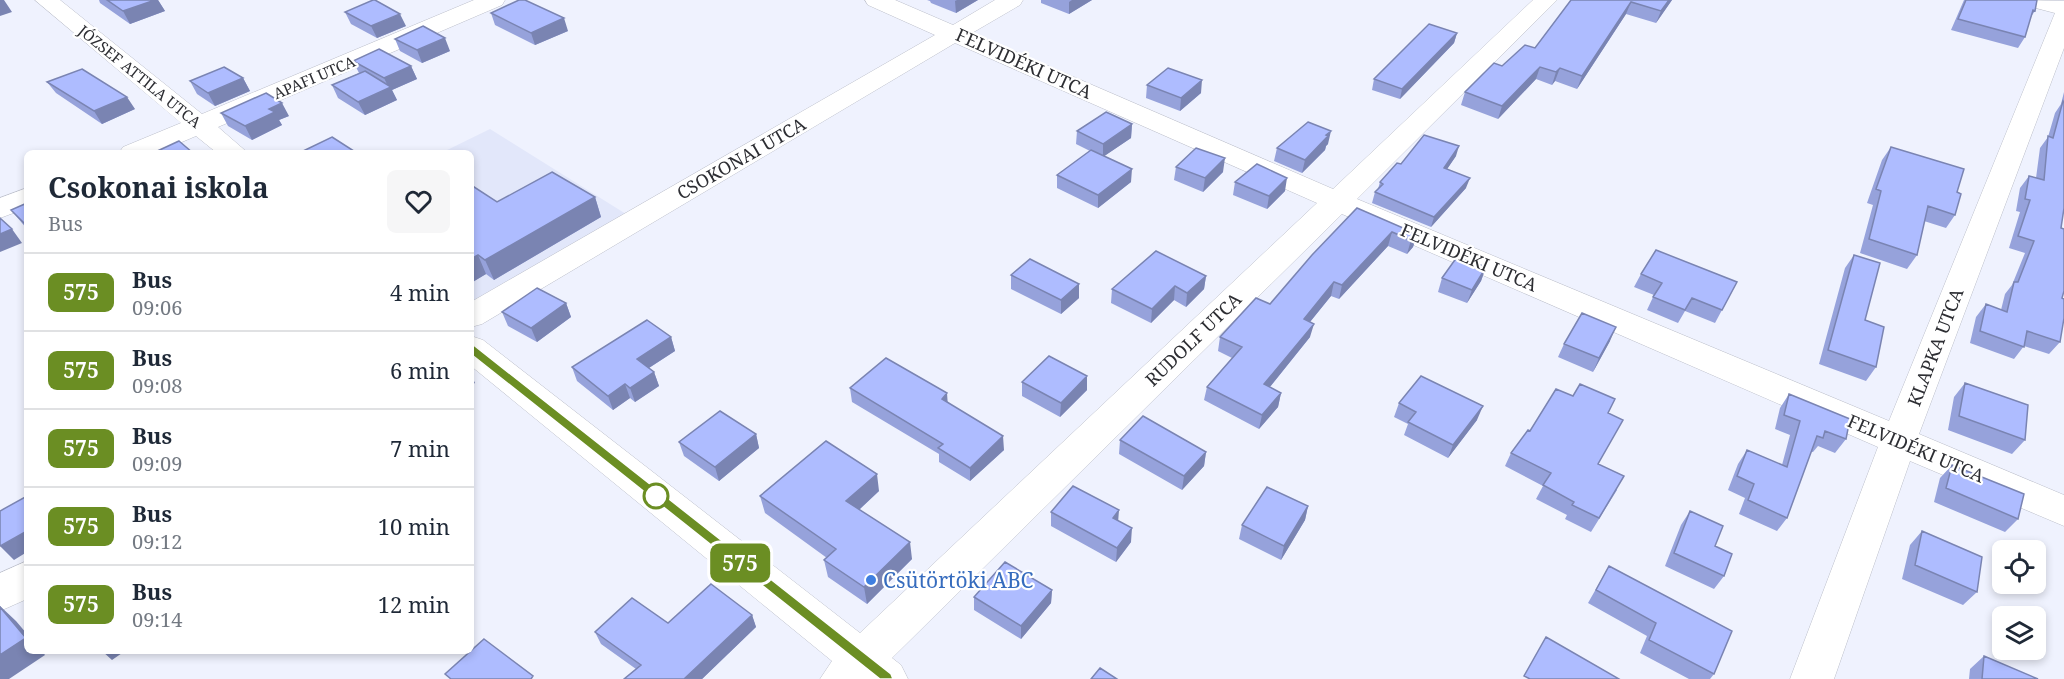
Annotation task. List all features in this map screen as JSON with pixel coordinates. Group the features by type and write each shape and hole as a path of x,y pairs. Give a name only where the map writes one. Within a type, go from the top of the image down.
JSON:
{"street":[{"name":"JÓZSEF ATTILA UTCA","path":"46,0 230,150"},
{"name":"APAFI UTCA","path":"140,150 494,0"},
{"name":"FELVIDÉKI UTCA","path":"876,0 954,32 1336,201 2064,511"},
{"name":"CSOKONAI UTCA","path":"474,314 1012,0"},
{"name":"RUDOLF UTCA","path":"863,673 1336,201 1546,0"},
{"path":"2032,0 2064,8"},
{"name":"KLAPKA UTCA","path":"1812,679 1899,440 2064,17"},
{"path":"0,209 24,198"},
{"path":"474,350 863,673"},
{"path":"0,594 24,580"}],"shaded area":[{"path":"490,129 626,214 474,303 474,150 447,150"}],"building":[{"path":"107,0 155,0 123,11"},
{"path":"373,0 400,14 371,26 345,12"},
{"path":"519,0 525,0 564,18 531,33 491,13"},
{"path":"1571,0 1669,0 1661,11 1631,2 1582,76 1560,68 1556,72 1540,67 1502,106 1465,92 1494,63 1502,66 1525,45 1535,48"},
{"path":"1966,0 2037,0 2025,37 1958,19"},
{"path":"1429,24 1457,33 1402,89 1374,79"},
{"path":"423,26 445,38 417,50 395,39"},
{"path":"379,49 411,66 384,78 353,61"},
{"path":"224,67 243,78 208,93 190,81"},
{"path":"1168,68 1202,80 1181,98 1147,85"},
{"path":"82,69 127,97 94,111 47,82"},
{"path":"365,71 391,87 358,102 332,85"},
{"path":"266,93 282,103 269,109 275,112 245,126 221,113"},
{"path":"2063,101 2064,208 2061,228 2064,229 2062,298 2064,299 2064,318 2060,342 2027,331 2024,347 1980,331 1986,304 2007,312 2014,282 2018,282 2034,241 2018,236 2030,200 2025,199 2029,176 2044,180 2048,136 2053,138"},
{"path":"1106,112 1132,124 1103,144 1077,131"},
{"path":"1308,122 1331,131 1305,160 1277,148"},
{"path":"1424,135 1459,146 1444,168 1470,178 1434,217 1375,192 1383,184 1380,182 1397,163 1401,164"},
{"path":"332,137 352,150 305,150"},
{"path":"179,141 190,150 160,150"},
{"path":"1891,147 1964,169 1957,192 1961,194 1955,215 1928,206 1917,255 1869,239 1881,191 1876,189"},
{"path":"1196,148 1225,158 1205,178 1176,167"},
{"path":"1091,150 1132,169 1098,195 1057,175"},
{"path":"1257,164 1287,178 1269,196 1235,182"},
{"path":"552,172 595,197 485,260 478,255 474,257 474,187 497,202"},
{"path":"24,204 24,223 11,210"},
{"path":"1357,208 1417,234 1411,240 1392,232 1342,285 1334,282 1304,319 1314,324 1264,384 1281,393 1262,415 1207,387 1242,347 1220,337 1256,298 1270,304"},
{"path":"0,218 12,229 0,234"},
{"path":"1656,250 1737,282 1722,310 1692,298 1685,310 1653,297 1662,283 1641,274"},
{"path":"1156,251 1206,276 1187,293 1175,286 1152,309 1112,289"},
{"path":"1854,255 1880,263 1865,320 1884,327 1876,367 1828,350"},
{"path":"1457,257 1486,267 1472,290 1442,278"},
{"path":"1030,259 1079,284 1061,300 1011,275"},
{"path":"537,288 566,303 531,328 502,312"},
{"path":"1582,313 1616,327 1599,358 1564,344"},
{"path":"647,320 671,337 637,359 654,372 630,388 625,384 608,396 572,367"},
{"path":"1049,356 1087,376 1061,403 1022,382"},
{"path":"886,358 947,393 942,399 1003,436 970,468 938,448 943,444 850,388"},
{"path":"1421,376 1483,406 1453,445 1408,422 1416,412 1399,403"},
{"path":"1965,383 2028,405 2025,440 1959,416"},
{"path":"1580,384 1615,399 1608,413 1623,420 1598,464 1624,476 1599,518 1572,505 1574,502 1543,485 1551,473 1511,453 1528,430 1530,431 1556,389 1573,396"},
{"path":"1789,394 1850,419 1846,439 1825,431 1823,438 1817,436 1787,518 1748,500 1754,484 1737,476 1747,450 1787,467 1800,421 1784,415"},
{"path":"720,411 756,434 715,467 679,442"},
{"path":"1143,416 1206,452 1184,476 1120,440"},
{"path":"826,441 877,474 846,501 910,542 864,587 824,560 836,549 760,496"},
{"path":"1952,465 2024,494 2018,519 1946,488"},
{"path":"1073,486 1119,510 1113,518 1132,528 1117,548 1051,512"},
{"path":"1267,487 1308,506 1284,546 1242,525"},
{"path":"24,498 24,533 0,546 0,511"},
{"path":"1690,511 1723,526 1715,546 1732,554 1724,576 1674,553"},
{"path":"1922,531 1982,557 1977,592 1915,565"},
{"path":"1005,562 1052,590 1021,626 974,597"},
{"path":"1609,566 1732,631 1714,674 1649,640 1656,623 1596,590"},
{"path":"711,584 752,615 684,679 624,679 641,665 595,632 632,598 668,623"},
{"path":"0,607 24,636 24,639 0,655"},
{"path":"1546,637 1619,679 1530,679 1524,676"},
{"path":"484,639 533,676 531,679 451,679 445,674 467,654 474,654 474,648"},
{"path":"1984,656 2038,679 1982,679"},
{"path":"1100,668 1117,679 1091,679"}],"bus line":[{"name":"575","path":"474,350 886,679"}],"place":[{"name":"Csütörtöki ABC","path":"871,580"}]}
